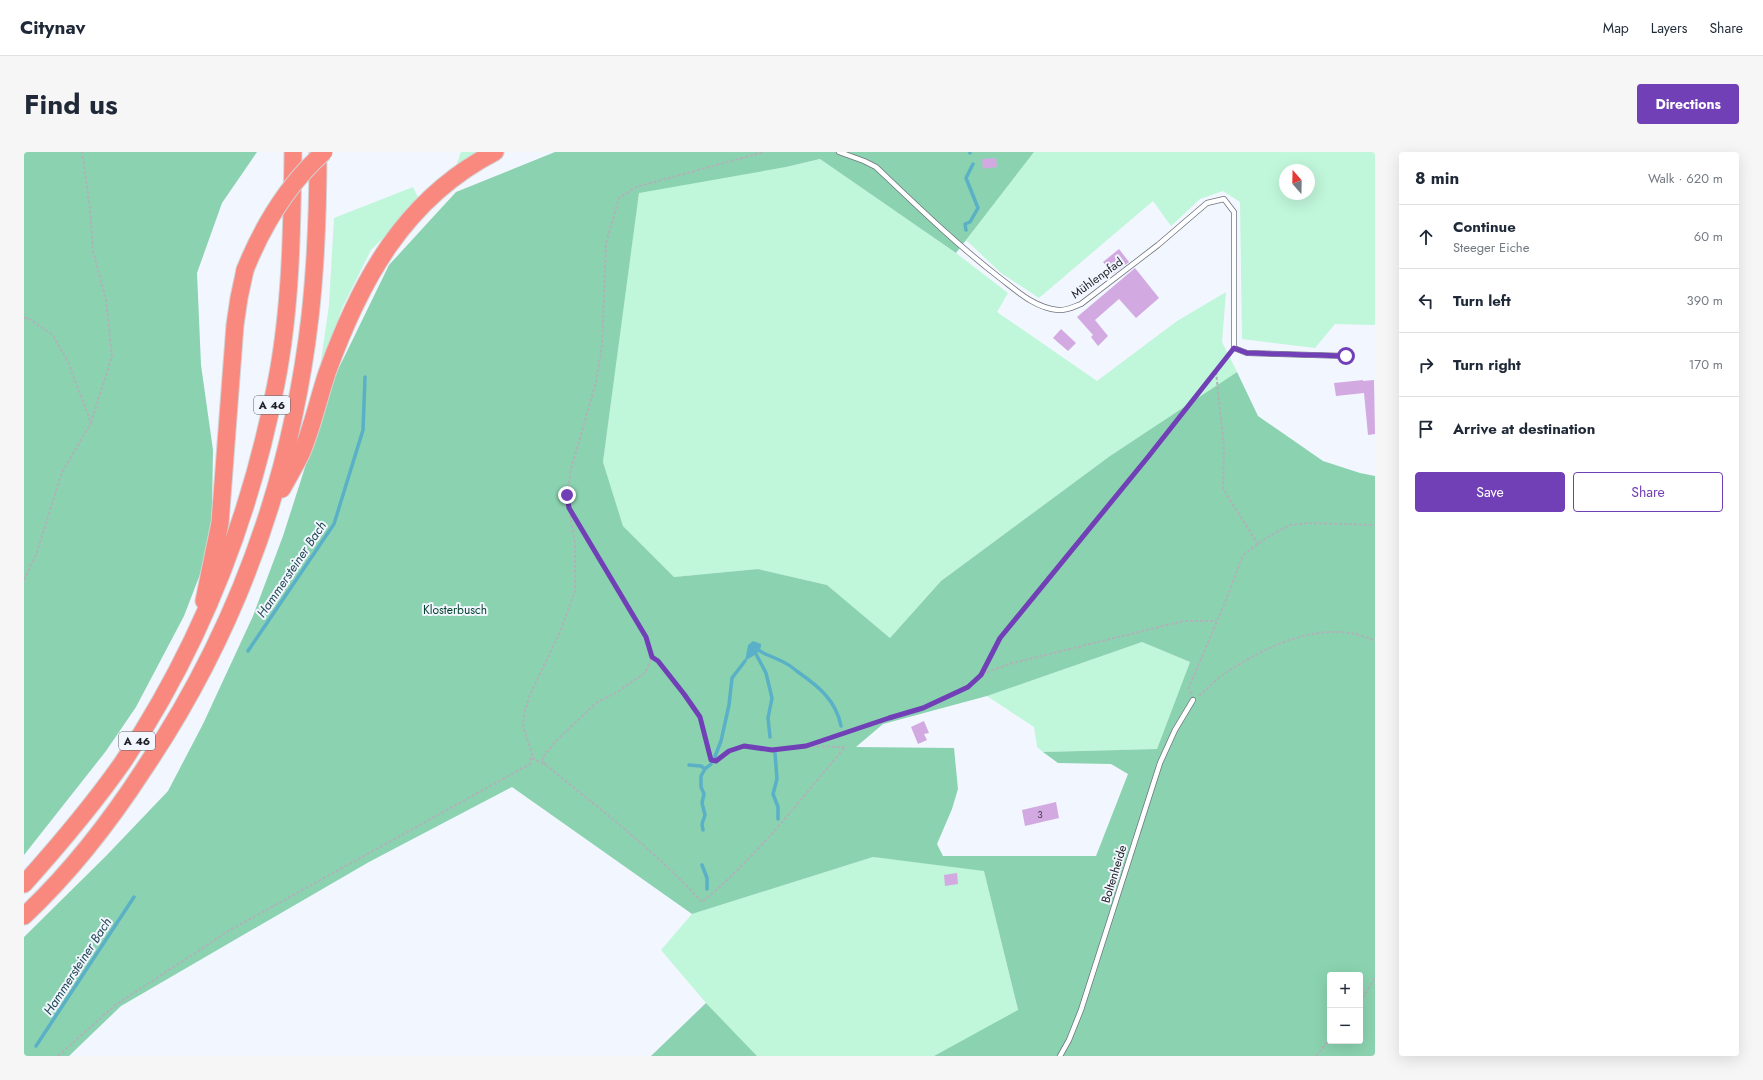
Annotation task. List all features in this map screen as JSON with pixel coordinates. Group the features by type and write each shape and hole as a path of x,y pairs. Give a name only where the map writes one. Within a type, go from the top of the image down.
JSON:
{"highway":[{"name":"A 46","path":"24,884 81,818 121,764 151,717 199,626 221,577 243,514 262,449 276,383 285,323 290,253 293,152"},
{"name":"A 46","path":"24,916 70,869 96,838 164,739 215,649 242,589 266,520 288,440 302,375 309,323 316,228 318,152"},
{"path":"199,626 220,523 236,325 240,290 245,270 263,228 271,214 297,180 324,152"},
{"path":"266,520 301,454 327,374 349,314 372,271 393,238 422,205 468,168 495,152"}],"lane":[{"name":"Mühlenpfad","path":"839,152 876,167 973,258 1026,298 1039,305 1058,311 1072,308 1089,299 1158,245 1207,203 1224,199 1234,212 1234,348"},
{"path":"1234,348 1247,353 1346,356"},
{"name":"Boltenheide","path":"1060,1056 1069,1040 1081,1010 1160,763 1175,730 1192,700"}],"path":[{"path":"24,580 36,555 62,472 91,423 112,356 106,300 93,251 82,152"},
{"path":"58,1056 114,1006 230,930 527,767 532,758 531,747 522,728 524,714 530,697 560,632 575,591 576,543 567,495 572,469 596,382 602,345 606,243 619,198 636,187 764,152"},
{"path":"24,318 28,318 53,335 68,362 91,423"},
{"path":"806,746 923,708 968,687 981,675 1000,638 1234,348"},
{"path":"1216,372 1224,447 1223,489 1258,544"},
{"path":"532,758 546,765 656,856 702,902 724,884 779,825 845,747 806,746 772,750 744,746 729,751 716,761 711,760 700,717 658,661 652,657 646,637 569,508"},
{"path":"1375,525 1309,523 1290,525 1258,544 1243,555 1189,687 1192,700 1226,672 1261,651 1293,638 1314,634 1340,632 1366,636 1375,641"},
{"path":"981,675 1009,664 1184,621 1217,621"},
{"path":"546,765 542,758 556,741 597,702 614,694 645,673 652,657"},
{"path":"1363,997 1375,978"},
{"path":"1316,1056 1327,1043"}],"green space":[{"path":"24,152 257,152 222,203 197,273 201,365 213,450 210,544 184,616 136,707 106,751 24,855"},
{"path":"461,152 480,152 456,166"},
{"name":"Klosterbusch","path":"555,152 1034,152 956,253 820,159 786,167 639,193 603,462 623,526 674,577 758,569 827,585 890,638 941,581 1110,456 1237,372 1258,416 1323,461 1360,473 1375,476 1375,1056 934,1056 1018,1010 984,871 873,857 692,914 512,787 369,862 121,1006 69,1056 24,1056 24,937 106,856 168,791 203,724 253,616 283,536 333,380 389,265 456,192","holes":["1142,642 1190,662 1157,749 1043,752 1058,763 1111,764 1128,774 1096,856 943,856 937,844 952,809 958,789 954,748 856,747 883,724 987,696"]},
{"path":"1034,152 1375,152 1375,325 1335,324 1315,348 1242,339 1240,202 1223,191 1200,199 1171,226 1153,201 1039,298 1001,273 966,240"},
{"path":"820,159 956,253 1008,293 997,312 1097,381 1177,321 1226,292 1222,342 1237,372 1110,456 941,581 890,638 827,585 758,569 674,577 623,526 603,462 639,192 786,167"},
{"path":"413,187 420,201 371,250 343,306 320,368 329,305 334,218"},
{"path":"1142,642 1190,662 1157,749 1043,752 1037,747 1034,727 987,696"},
{"path":"873,857 984,870 1018,1011 934,1056 757,1056 706,1003 661,950 692,914"},
{"path":"706,1003 757,1056 651,1056"}],"water":[{"path":"753,641 761,644 760,650 745,661 748,645"}],"building":[{"path":"996,158 997,167 983,169 982,159"},
{"path":"1119,249 1129,262 1113,274 1103,262"},
{"path":"1135,268 1159,298 1136,318 1119,299 1095,320 1108,336 1098,346 1091,337 1093,335 1077,317"},
{"path":"1061,329 1076,343 1068,351 1053,338"},
{"path":"1374,380 1375,434 1368,435 1364,393 1336,396 1334,383"},
{"path":"924,721 929,733 924,734 927,740 918,744 911,727"},
{"path":"1056,802 1059,818 1025,826 1022,810"},
{"path":"957,873 958,884 945,886 944,875"}],"waterway":[{"path":"966,230 965,224 970,222 978,208 966,178 973,164"},
{"name":"Hammersteiner Bach","path":"248,651 334,524 363,430 365,377"},
{"path":"760,651 789,665 819,688 835,709 841,726"},
{"path":"756,654 766,673 772,698 768,718 770,737"},
{"path":"714,759 721,741 729,705 732,678 745,661"},
{"path":"775,753 777,779 773,794 778,807 778,819"},
{"path":"703,830 702,824 705,815 702,803 704,794 701,787 701,776 705,769 711,764"},
{"path":"689,765 701,766 705,769"},
{"path":"702,865 707,878 707,889"},
{"name":"Hammersteiner Bach","path":"36,1046 134,897"}],"route":[{"path":"567,495 569,508 646,637 652,657 658,661 700,717 711,760 716,761 737,747 744,746 772,750 786,747 806,746 844,732 923,708 956,694 968,687 981,675 1000,638 1148,457 1234,348 1247,353 1346,356"}]}
